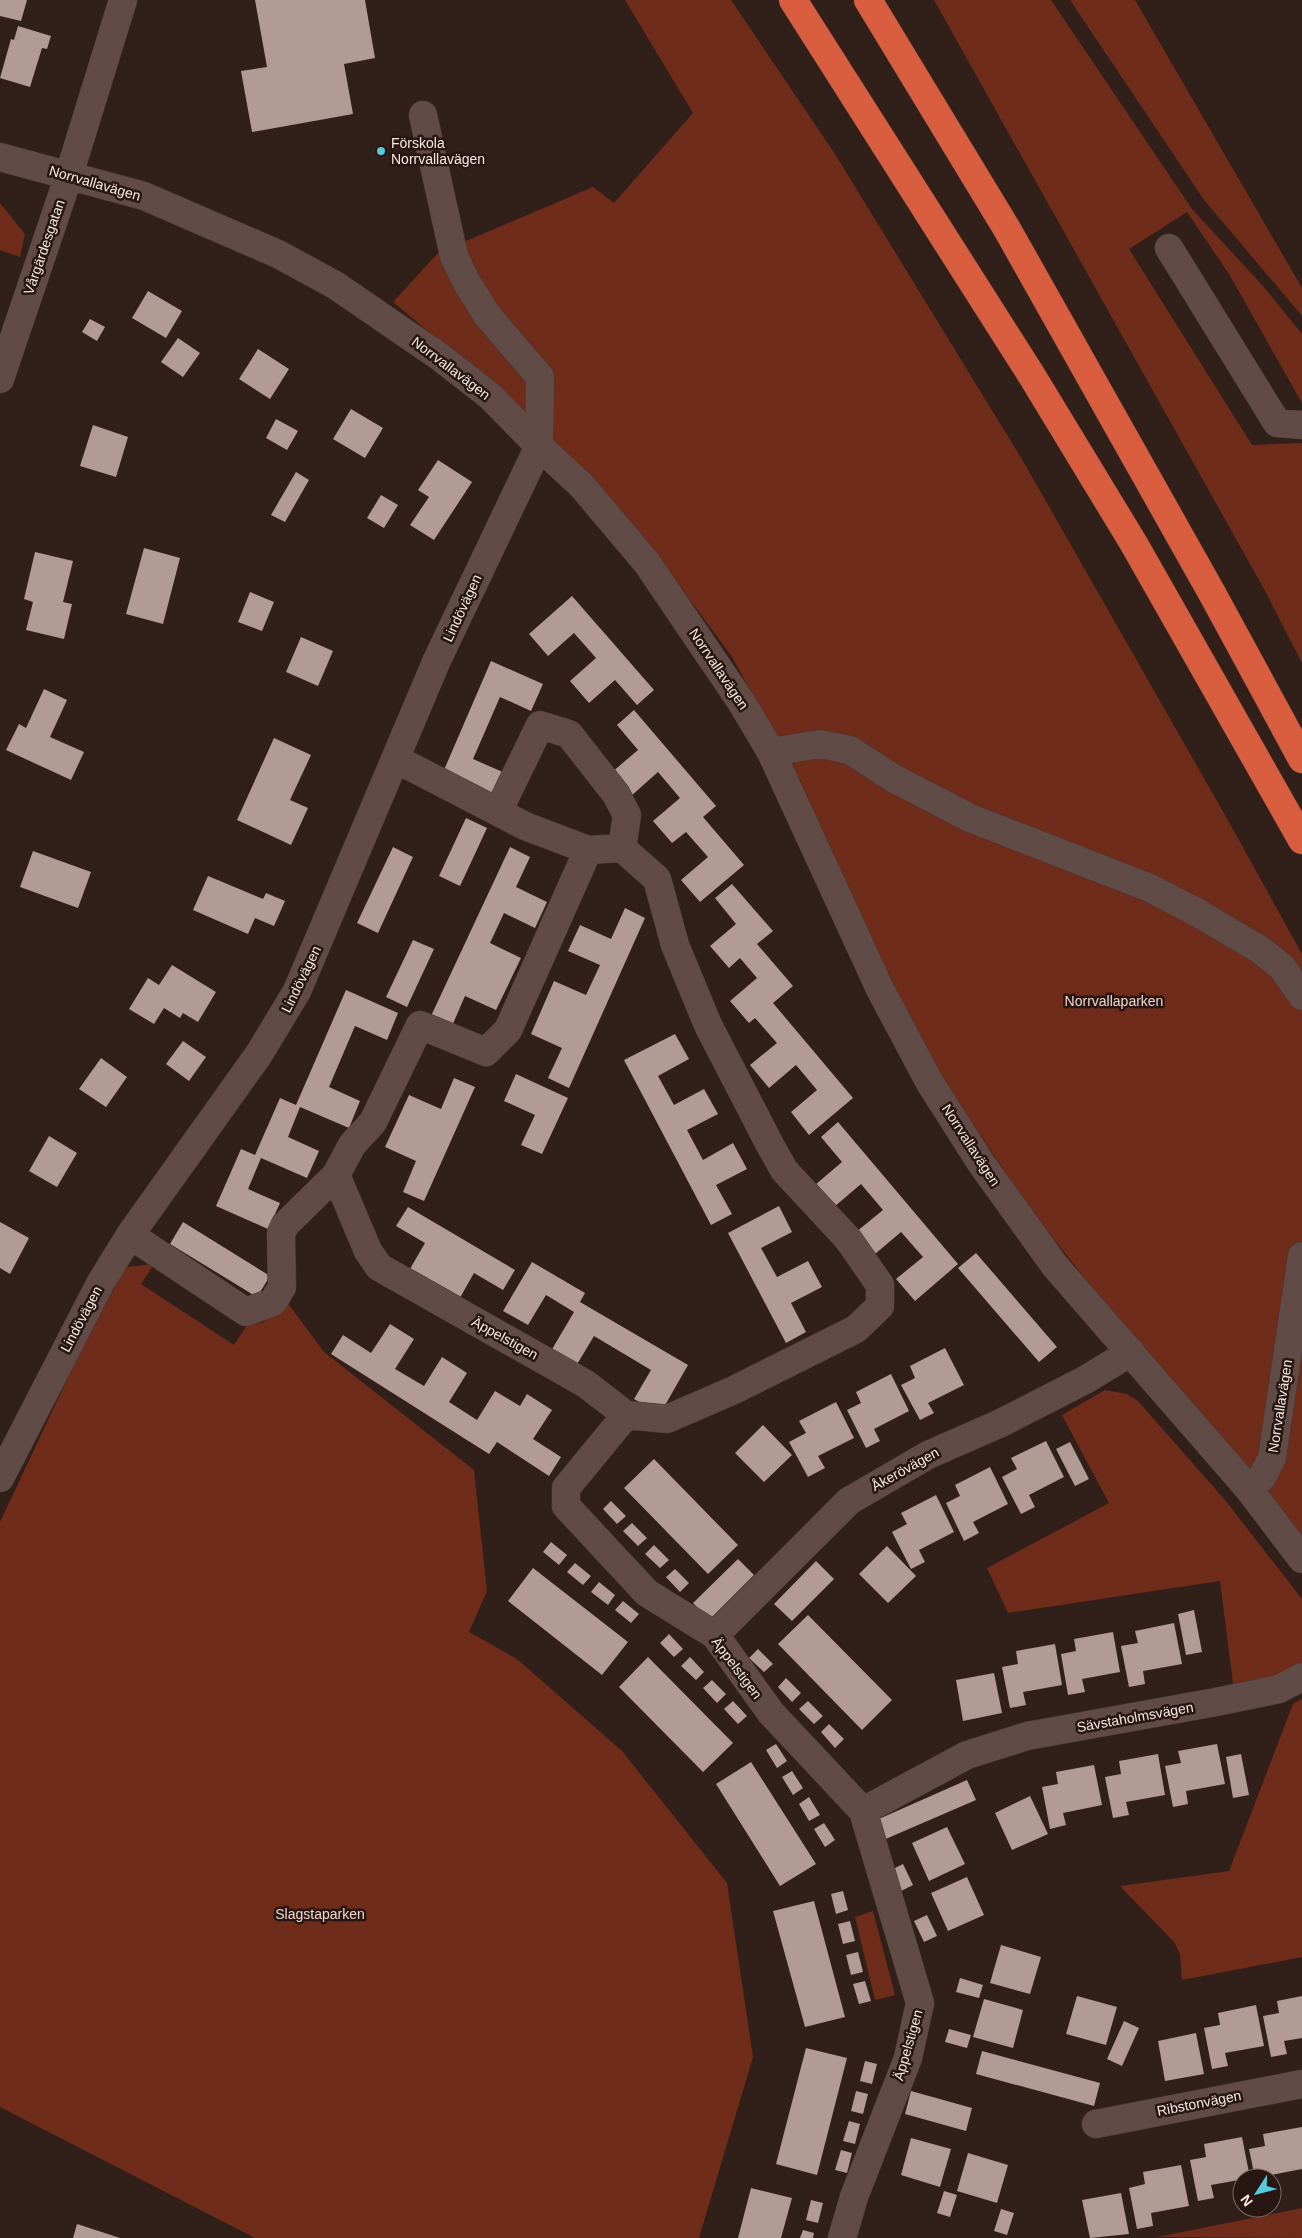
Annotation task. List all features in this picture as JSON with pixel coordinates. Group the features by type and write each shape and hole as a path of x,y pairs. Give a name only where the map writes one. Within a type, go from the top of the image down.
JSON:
{"highway":[{"path":"793,0 1032,376 1134,544 1302,840"},
{"path":"868,0 1007,229 1213,595 1302,760"}],"street":[{"name":"Vårgärdesgatan","path":"0,379 69,175 123,0"},
{"path":"423,115 434,155 441,205 454,256 487,315 540,377 541,399 538,446"},
{"name":"Norrvallavägen","path":"0,157 144,196 278,254 335,285 440,358 490,396 538,446 582,486 647,563 742,702 771,752 880,989 930,1082 981,1163 1028,1230 1112,1334 1131,1352 1248,1488 1302,1559"},
{"path":"1169,248 1277,423 1302,425"},
{"name":"Lindövägen","path":"0,1478 82,1317 130,1235 279,1023 318,943 437,660 538,446"},
{"path":"498,812 540,726 569,734 616,794 627,815 622,848"},
{"path":"771,752 803,745 820,744 850,750 893,778 970,818 1150,888 1198,913 1259,949 1282,968 1302,996"},
{"path":"396,759 525,826 588,850 622,848 657,879 675,945 708,1025 784,1170 848,1238 880,1285 880,1306 856,1329 734,1390 668,1419 626,1415"},
{"path":"130,1235 246,1312 273,1302 282,1287 281,1234 285,1226 336,1175 352,1145 373,1122 420,1025 486,1052 508,1030 588,850"},
{"name":"Äppelstigen","path":"336,1175 368,1252 379,1267 586,1384 626,1415 566,1488 566,1506 647,1593 715,1635 771,1714 863,1810 920,2003 908,2058 854,2197 842,2238"},
{"name":"Norrvallavägen","path":"1248,1488 1262,1476 1272,1458 1302,1256"},
{"name":"Åkerövägen","path":"715,1635 807,1540 849,1501 928,1455 1001,1423 1062,1392 1131,1352"},
{"name":"Sävstaholmsvägen","path":"863,1810 967,1755 1027,1736 1280,1689 1302,1677"},
{"name":"Ribstonvägen","path":"1096,2124 1302,2084"}],"green space":[{"name":"Norrvallaparken","path":"625,0 731,0 835,154 1023,461 1302,954 1302,1543 1133,1339 1029,1208 945,1082 875,953 801,782 732,657 660,559 516,405 393,302 438,253 593,187 614,203 693,113"},
{"path":"934,0 1051,0 1192,209 1263,286 1302,334 1302,403 1229,274 1187,212 1129,249 1252,445 1302,443 1302,663 1264,589"},
{"path":"1070,0 1135,0 1302,288 1302,316 1204,200"},
{"path":"0,203 25,234 20,257 0,250"},
{"name":"Slagstaparken","path":"154,1264 141,1284 234,1345 247,1325 264,1322 284,1298 324,1352 474,1470 487,1591 469,1632 517,1659 622,1751 727,1883 753,2057 699,2238 255,2238 0,2107 0,1522 82,1348 126,1267"},
{"path":"1105,1390 1127,1394 1138,1401 1225,1500 1302,1599 1302,1665 1274,1683 1234,1691 1220,1581 1008,1613 987,1568 1109,1503 1062,1415"},
{"path":"1302,1699 1302,1957 1182,1980 1180,1954 1174,1942 1120,1886 1229,1871 1293,1704"},
{"path":"873,1911 895,1995 875,2000 855,1917"},
{"path":"1302,2208 1302,2238 1157,2237 1252,2218 1282,2218 1282,2212"}],"building":[{"path":"0,0 27,0 21,21 0,16"},
{"path":"255,0 365,0 375,58 344,64 353,114 252,132 241,71 267,67"},
{"path":"18,26 51,36 47,49 42,48 30,87 0,78 11,39 14,40"},
{"path":"148,291 182,311 166,338 132,318"},
{"path":"90,319 105,327 97,341 82,332"},
{"path":"178,338 200,353 183,377 161,362"},
{"path":"258,349 289,369 270,399 239,379"},
{"path":"351,409 383,428 365,458 333,439"},
{"path":"276,419 298,431 287,450 266,438"},
{"path":"93,425 128,437 116,477 80,466"},
{"path":"438,460 472,482 434,540 410,525 429,497 418,490"},
{"path":"296,472 309,480 285,522 271,515"},
{"path":"381,495 398,505 384,528 367,518"},
{"path":"144,548 180,558 163,624 126,614"},
{"path":"35,552 73,561 63,602 72,604 64,639 26,630 33,602 24,599"},
{"path":"250,592 274,602 262,631 238,622"},
{"path":"572,596 654,690 637,705 615,680 589,703 570,681 596,658 574,633 548,656 529,634"},
{"path":"301,637 333,651 318,686 286,672"},
{"path":"491,661 543,684 531,711 500,697 473,759 505,773 493,800 441,777"},
{"path":"44,689 67,700 50,737 84,752 71,780 6,750 19,724 26,728"},
{"path":"634,710 716,806 703,817 744,865 700,902 681,880 708,857 686,832 672,843 653,821 680,798 658,772 631,796 611,773 638,750 617,725"},
{"path":"274,738 311,755 290,800 308,808 291,845 237,820"},
{"path":"466,818 487,828 460,886 439,876"},
{"path":"393,847 413,857 378,933 357,923"},
{"path":"510,847 530,857 516,887 547,902 535,928 504,913 490,943 521,958 496,1010 465,996 452,1026 431,1016"},
{"path":"33,851 91,872 78,908 20,887"},
{"path":"208,876 263,899 266,893 285,901 274,926 255,918 248,934 193,910"},
{"path":"732,884 773,931 757,944 793,986 773,1003 853,1098 809,1135 791,1112 817,1090 796,1065 769,1088 750,1065 777,1043 755,1018 749,1023 730,1001 757,978 740,958 729,968 710,946 736,924 715,898"},
{"path":"625,908 645,918 569,1088 548,1078 562,1048 531,1034 554,981 586,995 600,965 568,951 580,925 611,939"},
{"path":"413,940 434,949 407,1007 386,997"},
{"path":"172,965 216,992 198,1022 183,1013 180,1018 164,1008 154,1024 129,1009 148,978 159,985"},
{"path":"346,990 398,1013 387,1040 355,1026 329,1087 360,1101 349,1128 300,1107 288,1137 319,1151 307,1178 261,1158 248,1189 280,1203 268,1229 216,1206 241,1149 255,1155 280,1098 296,1105"},
{"path":"675,1034 689,1059 658,1076 674,1105 704,1089 718,1114 687,1130 703,1160 733,1143 747,1169 716,1185 732,1214 711,1225 624,1060"},
{"path":"183,1041 206,1057 189,1081 166,1064"},
{"path":"101,1058 127,1077 106,1107 79,1089"},
{"path":"516,1074 568,1098 542,1154 521,1145 535,1115 504,1101"},
{"path":"454,1078 475,1087 424,1201 403,1192 416,1161 385,1147 409,1095 441,1109"},
{"path":"838,1122 958,1264 915,1301 896,1279 923,1257 901,1232 875,1254 856,1232 883,1210 861,1184 834,1207 815,1185 842,1162 821,1137"},
{"path":"49,1136 77,1153 57,1187 29,1171"},
{"path":"779,1206 792,1232 761,1248 777,1277 808,1261 822,1287 791,1303 806,1332 786,1343 728,1233"},
{"path":"408,1207 515,1270 503,1290 474,1273 457,1303 407,1274 425,1243 396,1226"},
{"path":"0,1222 29,1238 10,1274 0,1268"},
{"path":"183,1222 270,1276 257,1297 170,1244"},
{"path":"976,1253 1057,1347 1039,1362 958,1268"},
{"path":"532,1262 585,1293 580,1302 688,1365 660,1414 634,1399 651,1370 594,1336 576,1366 551,1351 574,1312 546,1295 528,1325 503,1311"},
{"path":"390,1324 414,1339 395,1369 424,1386 442,1357 467,1373 449,1402 477,1420 495,1391 520,1406 527,1394 552,1410 533,1439 561,1457 549,1476 497,1442 489,1454 331,1354 343,1335 371,1353"},
{"path":"945,1348 964,1385 928,1403 934,1413 920,1420 901,1385 915,1378 910,1366"},
{"path":"891,1374 909,1411 874,1429 880,1441 866,1448 847,1410 861,1403 856,1392"},
{"path":"836,1402 854,1438 818,1456 825,1468 808,1477 789,1442 806,1433 799,1421"},
{"path":"763,1425 792,1455 764,1482 735,1453"},
{"path":"1046,1441 1064,1477 1029,1495 1035,1507 1021,1514 1002,1477 1017,1469 1011,1458"},
{"path":"1070,1442 1089,1479 1075,1486 1056,1449"},
{"path":"654,1459 738,1545 708,1574 624,1488"},
{"path":"990,1467 1008,1504 973,1522 979,1533 964,1541 946,1503 960,1496 955,1485"},
{"path":"936,1495 954,1532 919,1550 925,1562 911,1569 892,1532 907,1524 901,1513"},
{"path":"611,1501 626,1516 617,1524 603,1509"},
{"path":"632,1523 647,1538 638,1546 623,1531"},
{"path":"551,1542 567,1555 559,1565 543,1552"},
{"path":"654,1545 669,1560 660,1568 645,1554"},
{"path":"887,1546 916,1576 888,1603 859,1574"},
{"path":"738,1559 754,1575 709,1620 693,1603"},
{"path":"816,1561 834,1579 792,1621 774,1604"},
{"path":"575,1563 591,1576 583,1585 567,1572"},
{"path":"533,1568 628,1642 602,1675 508,1601"},
{"path":"675,1569 689,1583 680,1592 666,1577"},
{"path":"599,1582 615,1595 608,1605 591,1592"},
{"path":"623,1601 639,1614 631,1623 615,1610"},
{"path":"1194,1610 1202,1652 1186,1655 1178,1614"},
{"path":"808,1615 892,1700 862,1730 778,1644"},
{"path":"1174,1623 1182,1664 1143,1671 1145,1684 1129,1687 1121,1646 1138,1643 1135,1631"},
{"path":"1113,1632 1120,1672 1082,1679 1085,1692 1068,1695 1061,1654 1076,1651 1074,1639"},
{"path":"669,1634 683,1649 674,1657 660,1643"},
{"path":"1055,1644 1062,1685 1023,1692 1026,1705 1010,1708 1002,1667 1018,1664 1016,1651"},
{"path":"758,1649 773,1664 764,1672 749,1658"},
{"path":"648,1657 733,1743 703,1772 619,1687"},
{"path":"690,1657 704,1672 696,1680 681,1666"},
{"path":"994,1673 1002,1713 963,1721 956,1680"},
{"path":"786,1678 801,1693 792,1702 778,1687"},
{"path":"712,1680 726,1694 717,1703 703,1688"},
{"path":"733,1701 747,1716 738,1724 724,1709"},
{"path":"808,1701 823,1716 814,1724 799,1709"},
{"path":"829,1724 844,1739 835,1748 821,1732"},
{"path":"776,1744 787,1761 777,1768 766,1750"},
{"path":"1217,1744 1225,1784 1186,1791 1188,1804 1173,1807 1165,1766 1181,1763 1178,1751"},
{"path":"1158,1754 1165,1795 1126,1802 1129,1815 1113,1818 1105,1777 1121,1774 1119,1761"},
{"path":"1241,1754 1249,1795 1233,1798 1226,1757"},
{"path":"751,1762 816,1864 780,1886 716,1784"},
{"path":"1094,1765 1102,1805 1063,1813 1066,1825 1050,1829 1042,1787 1058,1784 1056,1772"},
{"path":"792,1771 803,1788 793,1795 782,1777"},
{"path":"967,1780 976,1800 881,1841 872,1822"},
{"path":"1030,1796 1048,1834 1012,1850 995,1813"},
{"path":"809,1797 820,1815 809,1821 799,1804"},
{"path":"824,1823 835,1840 825,1847 814,1829"},
{"path":"947,1827 965,1864 929,1881 912,1843"},
{"path":"903,1864 913,1885 901,1891 891,1870"},
{"path":"967,1877 984,1915 948,1931 931,1893"},
{"path":"843,1891 848,1910 836,1914 831,1894"},
{"path":"814,1901 845,2017 805,2027 773,1911"},
{"path":"927,1915 937,1936 924,1942 914,1921"},
{"path":"850,1921 855,1941 843,1944 838,1924"},
{"path":"1001,1945 1041,1957 1030,1994 990,1983"},
{"path":"858,1952 863,1972 851,1975 846,1955"},
{"path":"960,1978 983,1985 979,1998 956,1992"},
{"path":"865,1981 871,2001 859,2004 853,1984"},
{"path":"1077,1996 1117,2007 1106,2045 1066,2034"},
{"path":"1302,1996 1302,2038 1284,2041 1287,2054 1271,2057 1263,2016 1279,2013 1277,2001"},
{"path":"984,1999 1023,2010 1013,2048 973,2037"},
{"path":"1256,2005 1264,2046 1225,2053 1228,2066 1212,2069 1204,2028 1220,2025 1218,2013"},
{"path":"1124,2021 1139,2028 1122,2066 1107,2059"},
{"path":"949,2029 971,2035 967,2048 945,2042"},
{"path":"1196,2033 1204,2074 1165,2081 1158,2041"},
{"path":"806,2048 847,2058 817,2175 776,2164"},
{"path":"982,2051 1100,2083 1094,2106 976,2074"},
{"path":"865,2061 877,2064 872,2084 860,2081"},
{"path":"856,2091 868,2094 863,2114 851,2111"},
{"path":"911,2091 972,2108 966,2131 905,2114"},
{"path":"849,2121 860,2124 855,2144 843,2141"},
{"path":"1302,2127 1302,2169 1282,2173 1282,2168 1253,2168 1249,2149 1265,2146 1263,2134"},
{"path":"1242,2137 1248,2168 1232,2168 1232,2181 1211,2185 1214,2198 1198,2201 1190,2160 1206,2157 1204,2144"},
{"path":"911,2138 951,2149 940,2187 901,2175"},
{"path":"841,2150 852,2153 847,2173 835,2170"},
{"path":"968,2153 1008,2165 997,2203 957,2191"},
{"path":"1181,2165 1189,2206 1151,2213 1153,2226 1137,2229 1129,2188 1145,2184 1143,2172"},
{"path":"751,2188 792,2198 781,2238 738,2238"},
{"path":"944,2191 957,2195 950,2217 937,2213"},
{"path":"1121,2193 1129,2234 1090,2238 1082,2200"},
{"path":"811,2200 823,2203 818,2223 806,2220"},
{"path":"1001,2209 1014,2213 1007,2235 994,2231"},
{"path":"77,2224 120,2238 73,2238"},
{"path":"803,2230 814,2233 813,2238 800,2238"}],"place":[{"name":"Förskola Norrvallavägen","path":"381,151"}]}
